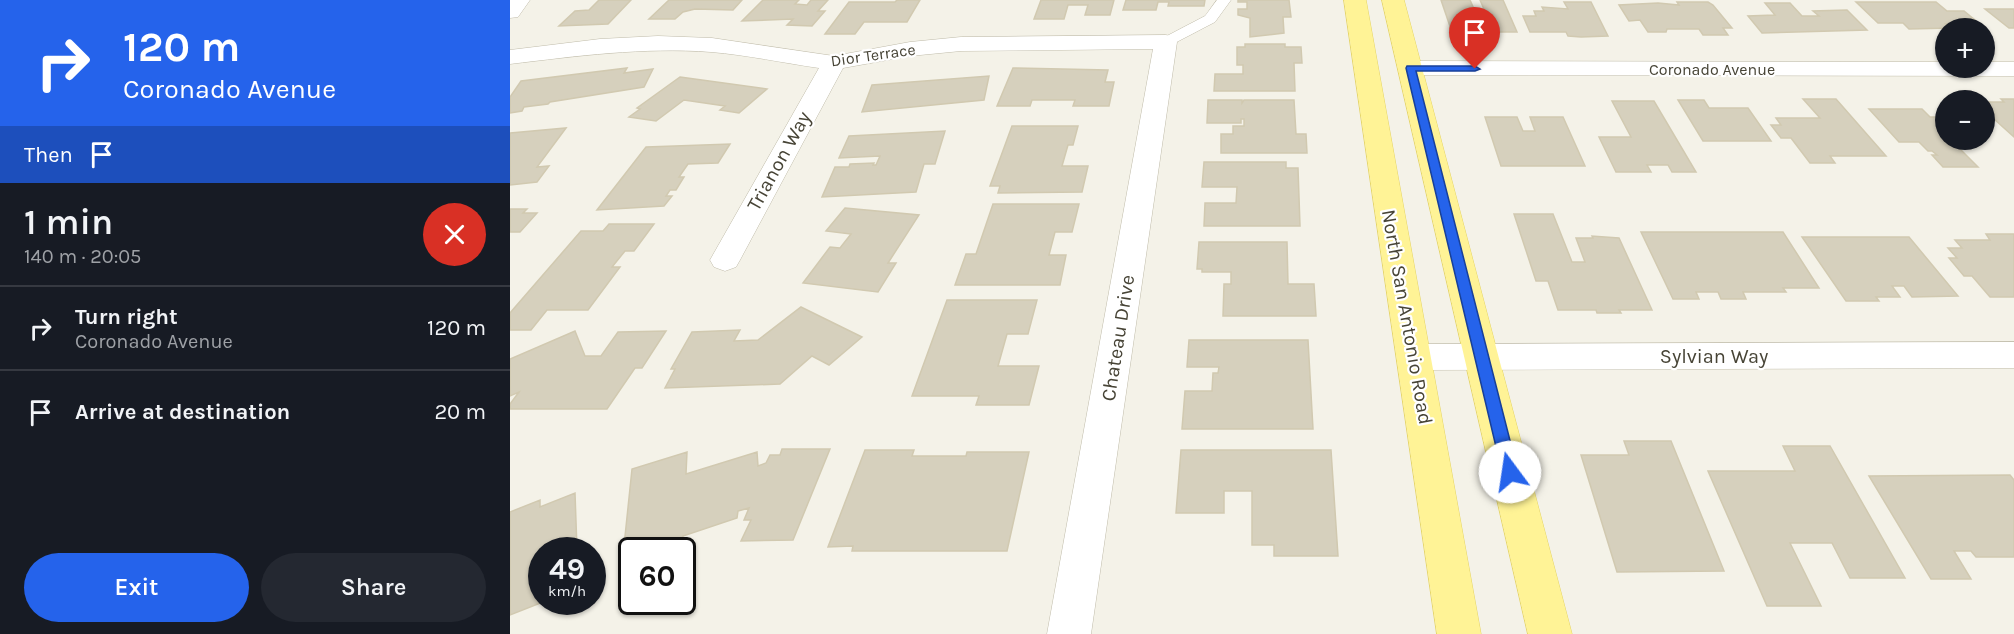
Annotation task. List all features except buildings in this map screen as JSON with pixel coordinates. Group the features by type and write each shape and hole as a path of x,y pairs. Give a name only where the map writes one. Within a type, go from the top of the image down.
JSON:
{"main road":[{"name":"North San Antonio Road","path":"1355,0 1459,634"},
{"path":"1393,0 1550,634"}],"street":[{"path":"510,12 519,0"},
{"name":"Dior Terrace","path":"510,57 600,46 676,43 712,45 834,63 961,44 1166,42"},
{"name":"Chateau Drive","path":"1069,634 1166,42"},
{"name":"Trianon Way","path":"725,260 834,63"},
{"name":"Coronado Avenue","path":"1411,68 2014,69"},
{"name":"Sylvian Way","path":"1415,357 2014,356"}],"lane":[{"path":"1166,42 1210,19 1224,0"}],"route":[{"path":"1475,69 1411,68 1510,472"}]}
